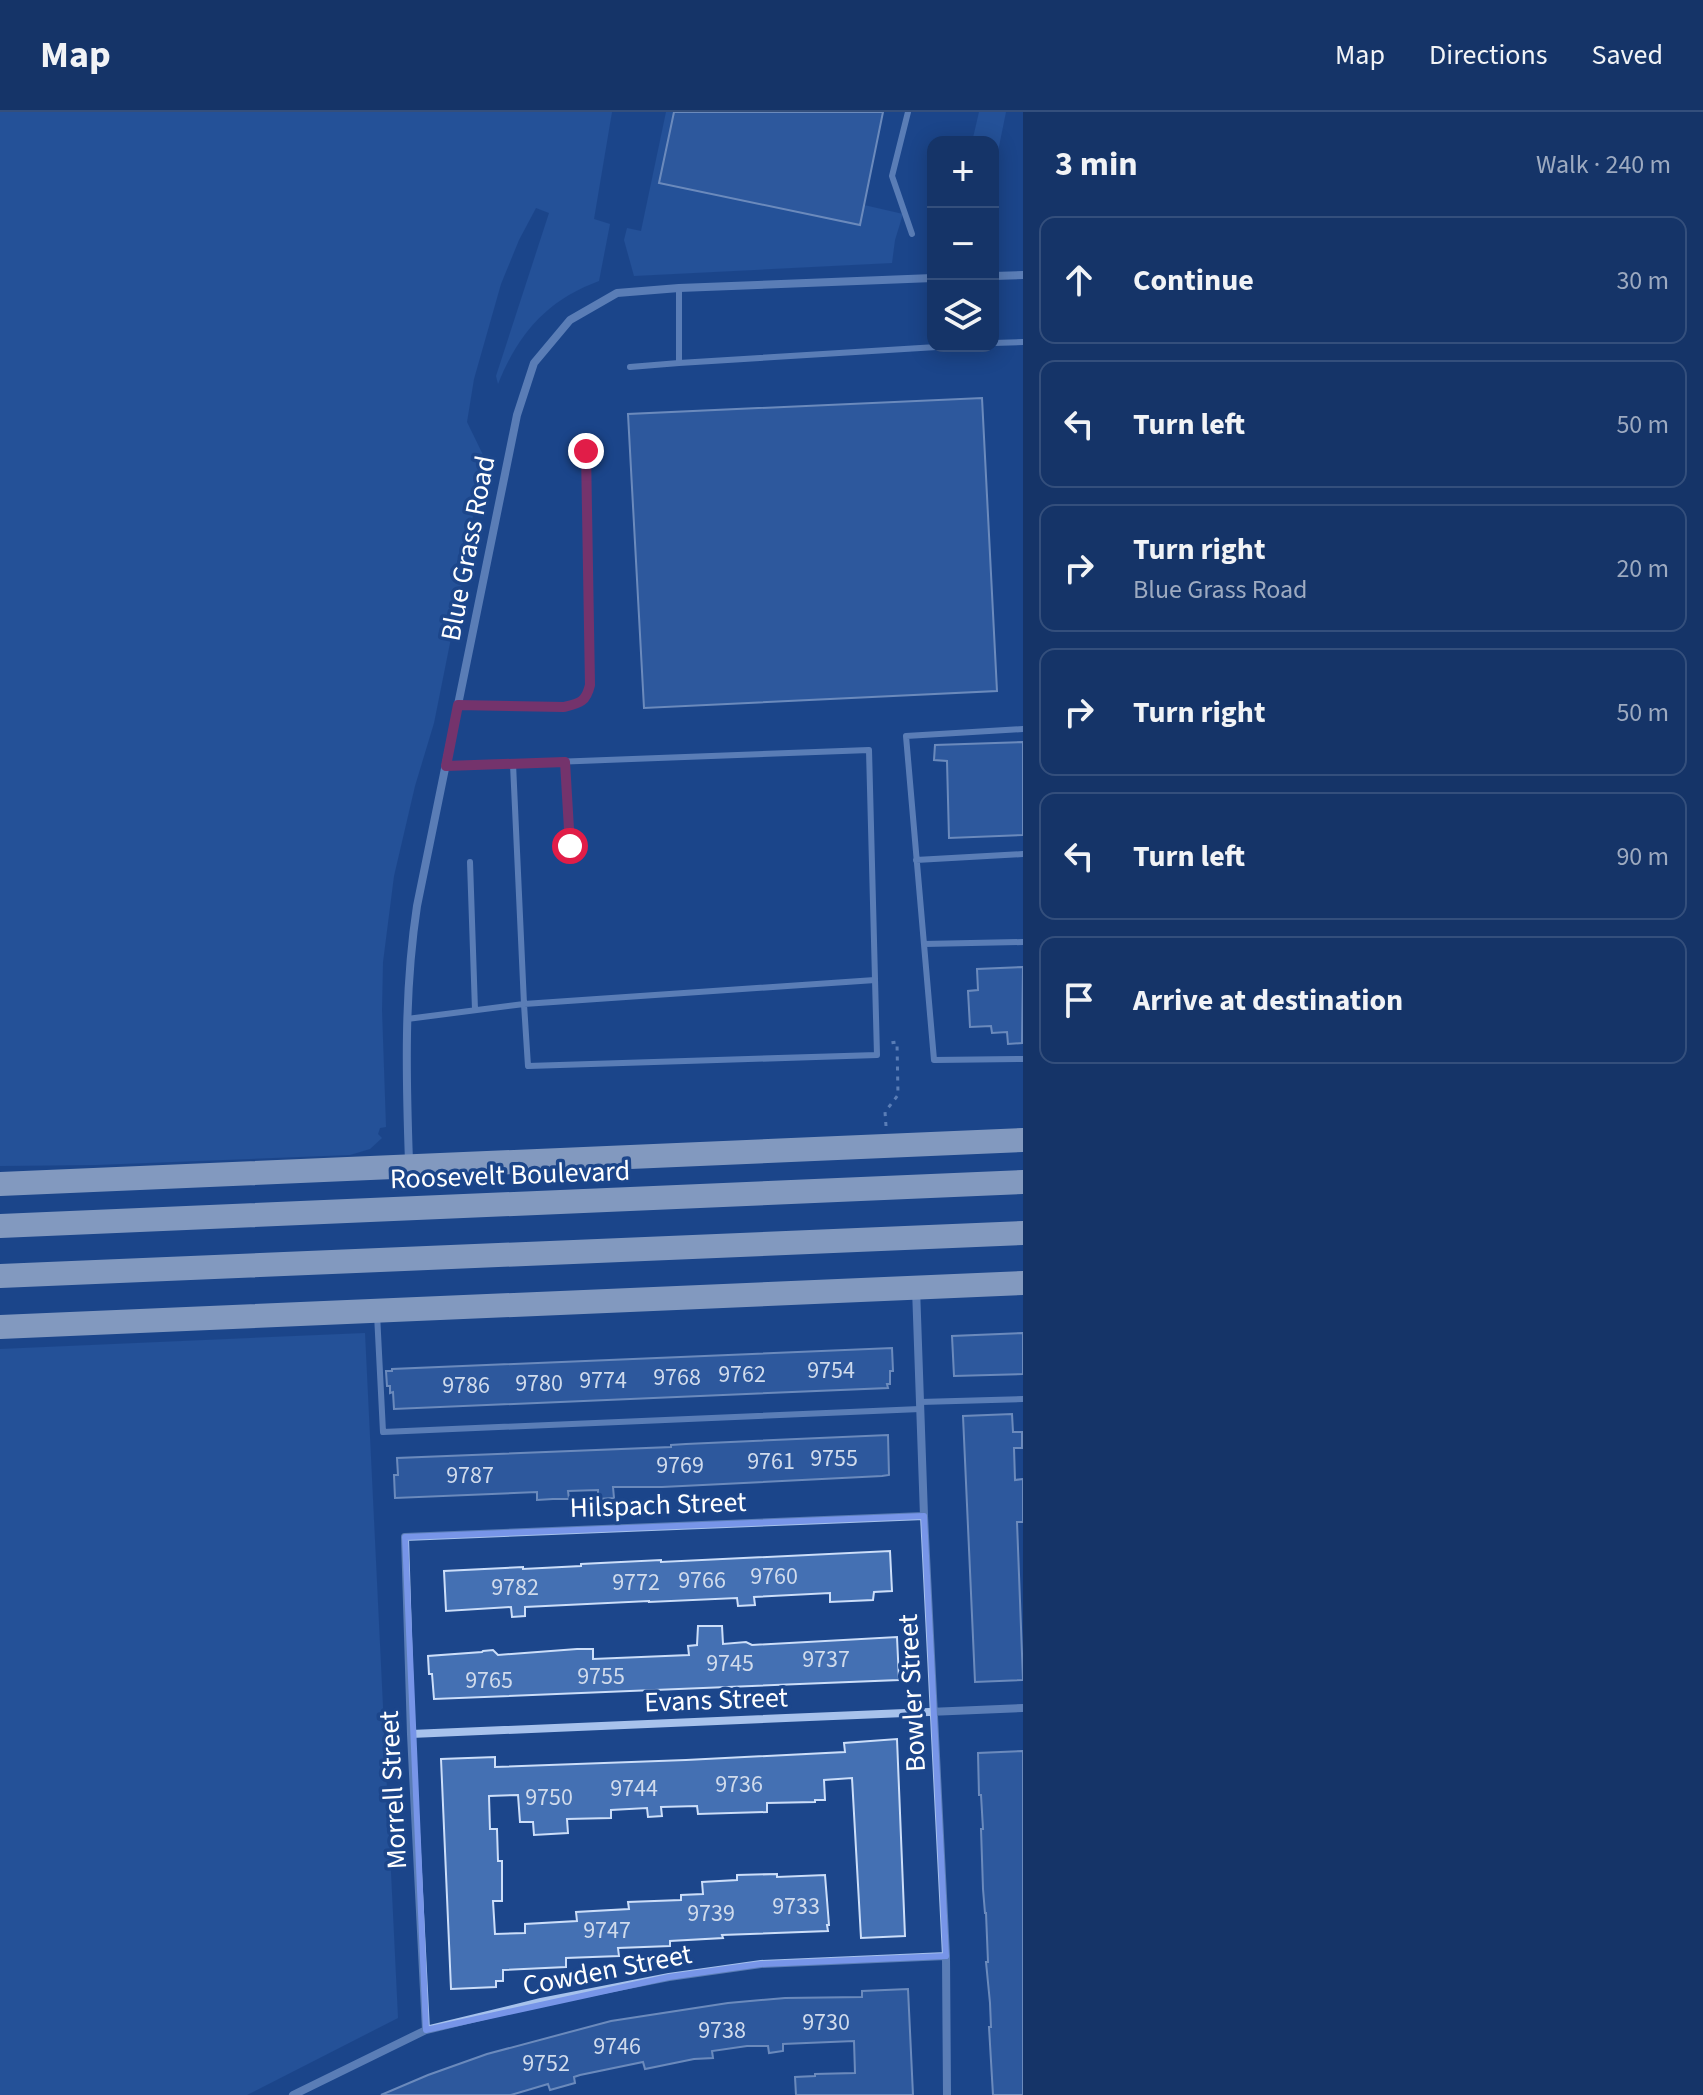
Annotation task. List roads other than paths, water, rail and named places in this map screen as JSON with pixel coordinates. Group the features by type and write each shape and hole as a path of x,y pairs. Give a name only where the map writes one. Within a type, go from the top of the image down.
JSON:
{"highway":[{"name":"Roosevelt Boulevard","path":"0,1184 1023,1140"},
{"name":"Roosevelt Boulevard","path":"0,1226 1023,1182"},
{"path":"0,1276 1023,1233"},
{"path":"0,1327 1023,1283"}],"street":[{"path":"999,276 1023,275"},
{"name":"Blue Grass Road","path":"409,1166 406,1074 410,953 517,415 534,363 570,320 617,293 927,278"},
{"name":"Bowler Street","path":"916,1288 946,1956 947,2095"},
{"name":"Hilspach Street","path":"406,1548 405,1537 924,1516"},
{"name":"Morrell Street","path":"406,1548 411,1734 426,2030"},
{"name":"Evans Street","path":"411,1734 1023,1708"},
{"name":"Cowden Street","path":"293,2095 426,2030 541,2002 669,1977 761,1964 946,1956"}],"lane":[{"path":"908,112 892,176 912,234"},
{"path":"679,288 679,363"},
{"path":"999,343 1023,342"},
{"path":"630,367 927,348"},
{"path":"458,705 564,707 579,703 587,696 590,685 586,451"},
{"path":"1023,729 906,736 934,1060 1023,1059"},
{"path":"446,766 869,750 877,1055 528,1066 513,764"},
{"path":"565,762 570,846"},
{"path":"916,860 1023,854"},
{"path":"470,862 475,1010"},
{"path":"924,944 1023,942"},
{"path":"407,1019 524,1004 875,980"},
{"path":"377,1311 383,1432 1023,1399"}]}
